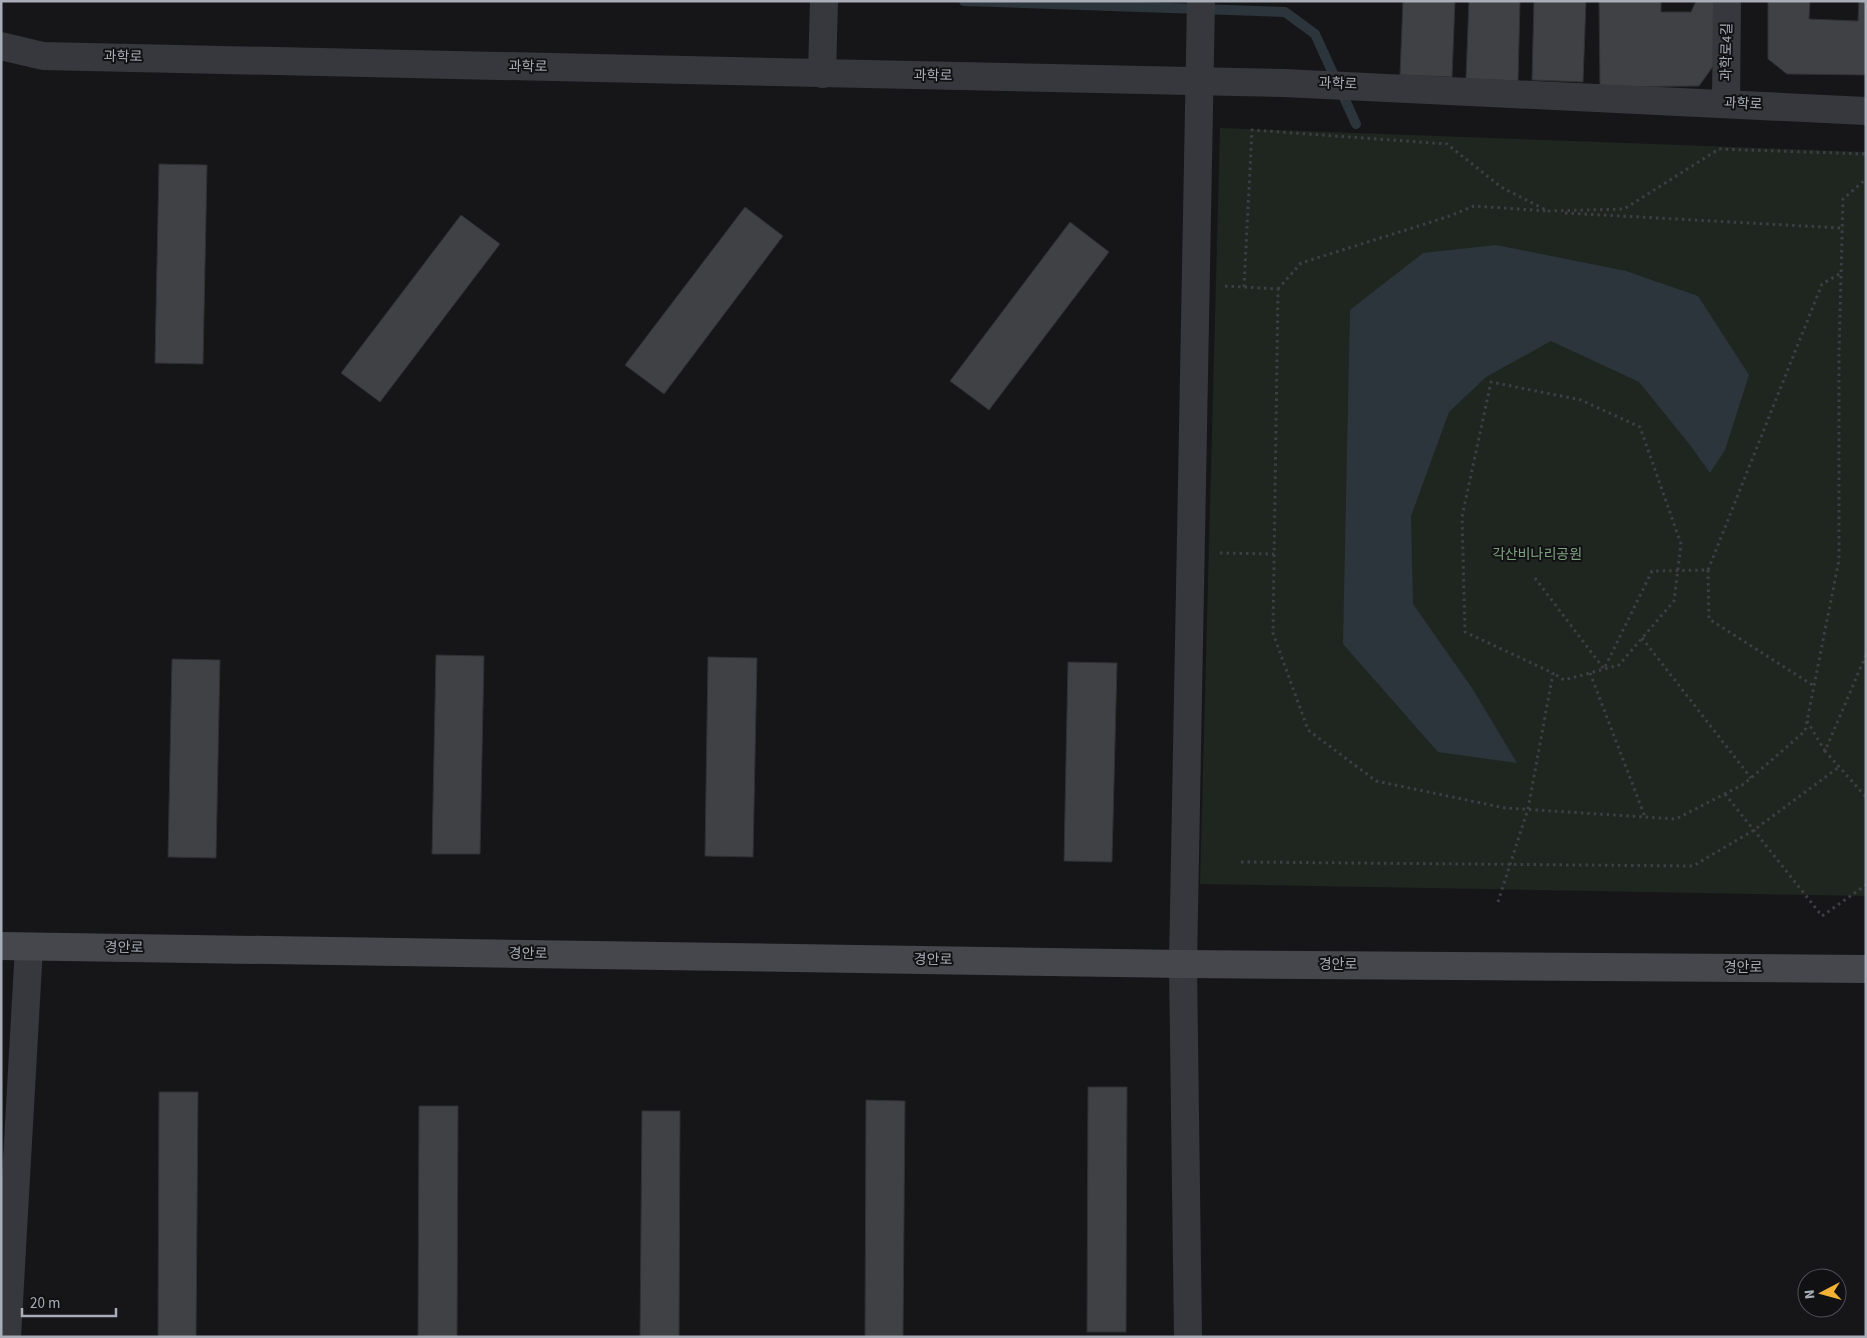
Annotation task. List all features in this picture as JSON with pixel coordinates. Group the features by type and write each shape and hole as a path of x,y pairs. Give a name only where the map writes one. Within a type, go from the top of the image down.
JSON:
{"main road":[{"name":"경안로","path":"1,946 1183,964 1866,968"}],"street":[{"path":"1188,1337 1183,964 1201,82 1201,1"},
{"name":"과학로4길","path":"1726,103 1727,1"},
{"path":"822,74 824,10"},
{"name":"과학로","path":"1,46 43,56 1284,83 1403,87 1866,111"},
{"path":"7,1337 29,947"}],"path":[{"path":"1244,287 1252,130 1447,144 1501,187 1548,212 1624,209 1719,149 1866,154"},
{"path":"1842,228 1548,212 1474,206 1447,218 1301,263 1278,289 1273,633 1308,730 1376,781 1505,808 1676,819 1744,784 1805,730 1840,560 1839,353 1843,199 1866,179"},
{"path":"1814,686 1709,619 1708,570 1822,284 1841,273"},
{"path":"1197,284 1278,289"},
{"path":"1491,382 1582,400 1640,427 1681,544 1677,570 1674,601 1619,665 1564,680 1465,632 1462,517 1491,382"},
{"path":"1192,552 1274,554"},
{"path":"1604,669 1652,571 1708,570"},
{"path":"1535,578 1604,669"},
{"path":"1642,638 1751,778"},
{"path":"1825,751 1866,655"},
{"path":"1498,902 1528,810 1553,673"},
{"path":"1590,673 1645,817"},
{"path":"1807,720 1825,751 1866,797"},
{"path":"1241,862 1693,866 1754,830 1839,767"},
{"path":"1725,794 1822,916 1866,885"}],"green space":[{"name":"각산비나리공원","path":"1220,128 1866,152 1866,896 1200,884"}],"shaded area":[{"path":"1496,245 1626,271 1698,296 1749,375 1725,450 1710,473 1639,382 1551,341 1486,377 1449,412 1411,516 1413,604 1472,688 1517,763 1438,752 1343,644 1350,310 1423,253"}],"building":[{"path":"1403,1 1455,1 1452,77 1400,75"},
{"path":"1469,1 1520,1 1518,81 1466,79"},
{"path":"1534,1 1586,1 1583,82 1532,80"},
{"path":"1599,1 1661,1 1661,12 1691,12 1696,1 1720,1 1714,65 1699,86 1600,87"},
{"path":"1768,1 1810,1 1809,19 1858,21 1859,1 1866,1 1866,75 1787,74 1768,59"},
{"path":"159,164 207,165 203,364 155,363"},
{"path":"745,207 783,236 664,394 625,365"},
{"path":"461,215 500,244 380,402 341,373"},
{"path":"1070,222 1109,252 989,410 950,381"},
{"path":"436,655 484,656 480,854 432,854"},
{"path":"708,657 757,658 753,857 705,856"},
{"path":"172,659 220,660 216,858 168,857"},
{"path":"1068,662 1117,663 1112,862 1064,861"},
{"path":"1088,1087 1127,1087 1126,1332 1087,1332"},
{"path":"159,1092 198,1092 196,1337 158,1337"},
{"path":"866,1100 905,1101 903,1337 865,1337"},
{"path":"419,1106 458,1106 457,1337 418,1337"},
{"path":"642,1111 680,1111 679,1337 640,1337"}],"waterway":[{"path":"964,1 1285,12 1315,34 1356,124"}]}
